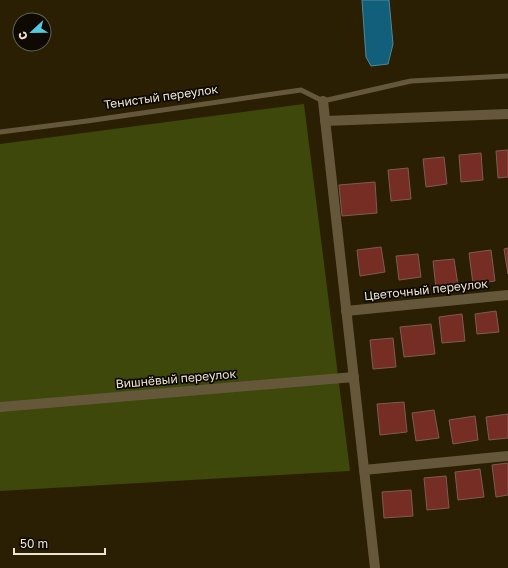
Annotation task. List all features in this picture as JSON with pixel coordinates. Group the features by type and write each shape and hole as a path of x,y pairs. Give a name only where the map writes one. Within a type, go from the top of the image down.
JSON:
{"street":[{"path":"323,102 375,568"},
{"path":"325,121 508,114"},
{"name":"Цветочный переулок","path":"346,311 508,295"},
{"name":"Вишнёвый переулок","path":"0,407 354,377"},
{"path":"364,470 508,456"}],"lane":[{"path":"323,102 411,82 508,76"},
{"name":"Тенистый переулок","path":"0,132 302,90 323,102"}],"green space":[{"path":"304,104 350,471 0,491 0,144"}],"water":[{"path":"362,0 389,0 393,44 388,64 371,66 366,57"}],"building":[{"path":"508,150 508,177 498,178 496,151"},
{"path":"481,153 483,180 461,182 459,155"},
{"path":"444,157 447,184 426,187 423,159"},
{"path":"408,168 411,199 391,201 388,170"},
{"path":"375,182 377,213 342,216 339,185"},
{"path":"381,247 385,272 360,276 357,250"},
{"path":"508,248 508,274 504,249"},
{"path":"491,250 495,281 473,284 469,253"},
{"path":"418,254 421,277 399,280 396,256"},
{"path":"454,259 458,285 436,288 433,261"},
{"path":"496,311 499,332 477,334 475,314"},
{"path":"462,314 465,341 442,343 439,317"},
{"path":"431,324 435,354 404,357 400,327"},
{"path":"393,338 396,367 373,369 370,340"},
{"path":"404,402 407,432 380,435 377,404"},
{"path":"434,410 439,438 416,441 412,413"},
{"path":"508,414 508,438 489,440 486,417"},
{"path":"475,416 478,440 453,444 449,420"},
{"path":"508,463 508,495 496,497 492,465"},
{"path":"480,469 484,497 458,500 455,472"},
{"path":"446,476 449,508 427,510 424,478"},
{"path":"411,490 413,516 384,518 382,492"}]}
